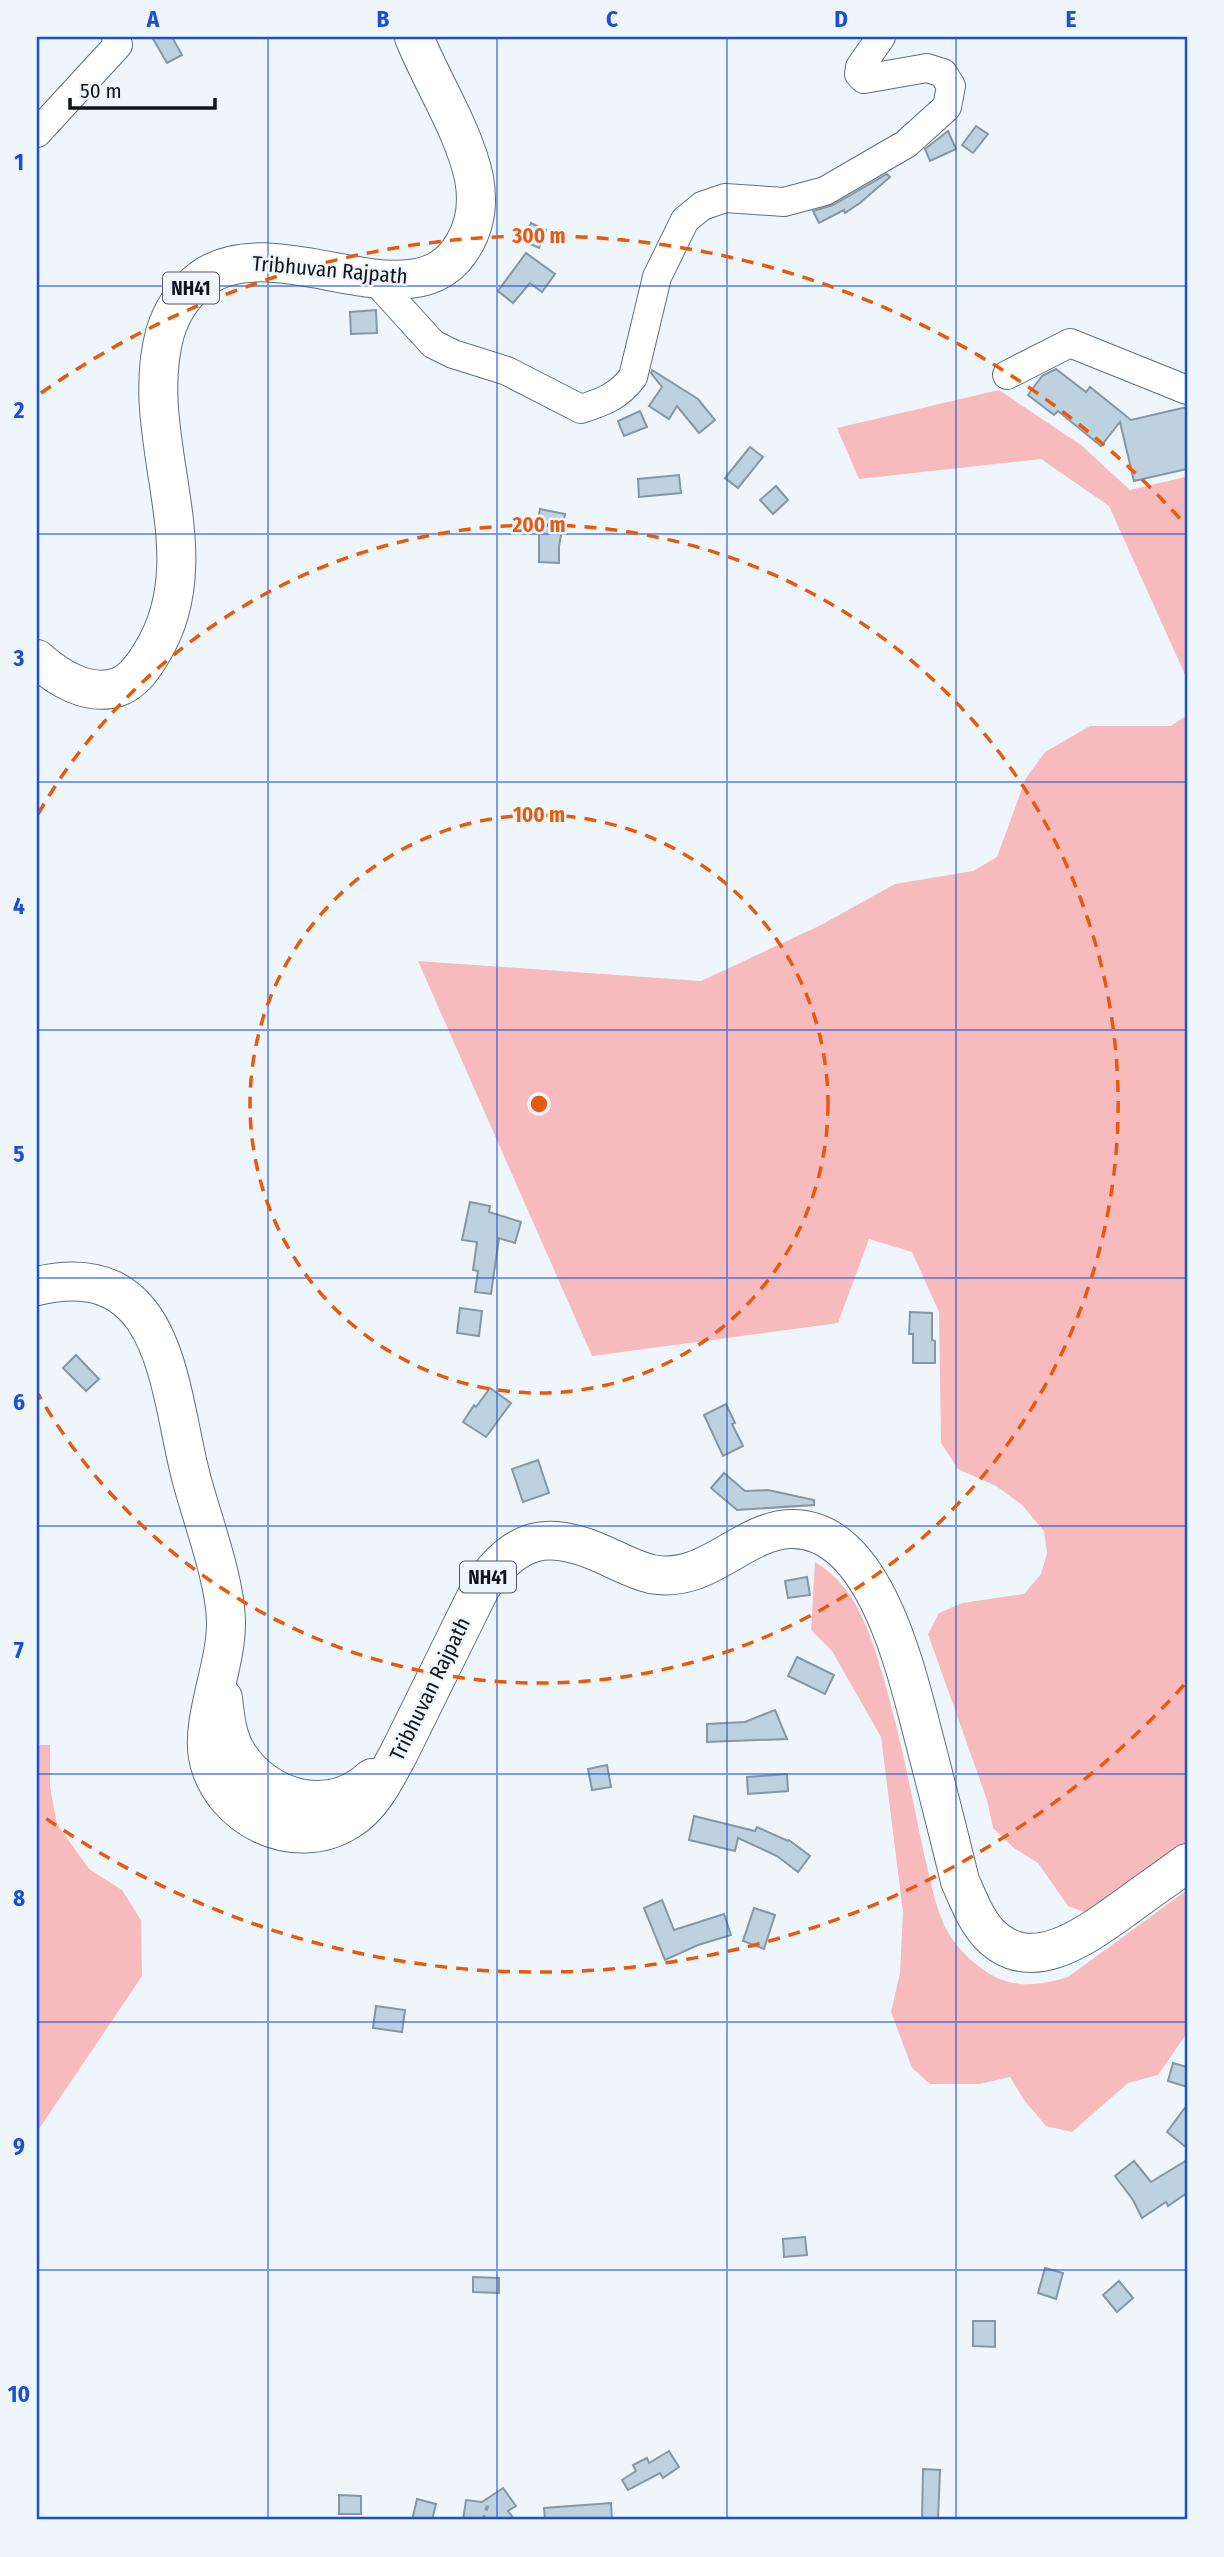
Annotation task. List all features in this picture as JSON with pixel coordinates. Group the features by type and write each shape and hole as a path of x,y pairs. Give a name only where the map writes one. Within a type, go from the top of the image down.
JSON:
{"highway":[{"name":"Tribhuvan Rajpath","path":"37,659 75,684 95,690 109,690 122,686 134,677 145,665 162,635 172,605 178,563 161,425 160,363 170,319 184,295 207,275 244,262 285,262 373,278 412,279 430,276 445,269 458,256 473,222 476,191 470,161 414,37"},
{"name":"Tribhuvan Rajpath","path":"37,1286 69,1281 110,1289 139,1312 159,1345 224,1601 226,1632 208,1735 211,1766 217,1781 235,1806 268,1828 305,1833 328,1829 349,1820 372,1798 399,1753 481,1587 492,1571 516,1549 540,1540 563,1540 641,1571 669,1575 687,1573 703,1567 773,1532 784,1530 806,1531 826,1539 845,1552 861,1571 880,1603 904,1665 960,1881 975,1915 995,1939 1010,1948 1027,1952 1044,1952 1059,1948 1088,1934 1187,1863"}],"street":[{"path":"37,134 118,45 116,37"},
{"path":"373,278 433,344 453,354 508,371 581,409 606,401 623,390 633,377 657,277 685,220 702,206 725,198 784,202 825,191 906,144 947,107 951,86 943,73 927,68 864,79 859,75 860,67 881,37"},
{"path":"1007,375 1070,343 1187,390"}],"path":[{"path":"483,2520 489,2501"}],"shaded area":[{"path":"999,390 1081,445 1130,490 1185,477 1187,679 1109,506 1041,459 859,479 837,428"},
{"path":"1187,715 1187,1842 1119,1894 1087,1913 1068,1906 1038,1863 1014,1848 993,1828 987,1800 928,1634 939,1613 962,1603 1024,1594 1041,1574 1047,1553 1044,1531 1022,1505 996,1486 958,1469 941,1443 939,1312 912,1252 869,1239 838,1323 592,1356 418,961 701,981 819,926 895,884 973,871 997,857 1026,778 1045,752 1090,726 1171,726"},
{"path":"815,1562 847,1591 868,1630 896,1725 937,1908 949,1934 970,1959 1004,1981 1028,1984 1068,1977 1187,1890 1187,2033 1158,2075 1128,2083 1072,2132 1046,2126 1024,2100 1010,2077 979,2084 930,2084 912,2068 891,2012 900,1973 903,1912 881,1737 832,1651 811,1630"},
{"path":"37,1745 50,1745 50,1787 57,1824 89,1869 122,1890 141,1920 142,1976 37,2132"}],"building":[{"path":"152,37 172,37 182,55 167,63"},
{"path":"976,126 988,134 973,153 962,145"},
{"path":"948,131 956,149 930,161 925,149"},
{"path":"887,174 890,177 860,203 845,213 844,210 819,223 813,211 833,205"},
{"path":"531,223 546,230 539,248 523,241"},
{"path":"526,253 555,274 542,292 530,283 513,303 498,291"},
{"path":"376,310 377,333 351,334 350,312"},
{"path":"1056,369 1086,392 1090,387 1131,420 1187,407 1187,469 1134,481 1120,422 1101,446 1058,411 1054,415 1028,395 1042,376"},
{"path":"652,370 698,399 715,420 699,433 677,406 669,419 649,406 662,387 651,373"},
{"path":"640,411 647,427 624,436 618,421"},
{"path":"750,447 763,457 738,488 725,478"},
{"path":"679,475 681,493 639,497 638,479"},
{"path":"776,486 788,500 773,514 760,500"},
{"path":"540,509 565,514 559,563 539,562 537,528"},
{"path":"470,1202 490,1206 489,1212 521,1222 515,1243 499,1238 491,1294 475,1292 478,1271 473,1270 477,1242 462,1240"},
{"path":"460,1308 482,1311 479,1336 457,1333"},
{"path":"910,1312 932,1313 935,1363 913,1363 913,1334 909,1334"},
{"path":"76,1355 99,1379 86,1391 63,1368"},
{"path":"490,1388 511,1403 486,1437 463,1422"},
{"path":"726,1404 743,1446 723,1456 704,1415"},
{"path":"538,1460 549,1493 523,1502 512,1469"},
{"path":"724,1473 745,1491 768,1490 814,1500 814,1505 737,1510 711,1488"},
{"path":"807,1577 810,1595 788,1598 785,1581"},
{"path":"797,1657 834,1675 825,1694 788,1676"},
{"path":"775,1710 787,1739 707,1742 707,1724 745,1722"},
{"path":"607,1765 611,1787 592,1790 588,1769"},
{"path":"787,1774 788,1791 748,1794 747,1777"},
{"path":"694,1816 755,1831 757,1827 789,1840 810,1856 798,1872 777,1856 738,1838 735,1851 689,1840"},
{"path":"662,1900 674,1930 724,1914 731,1935 698,1945 665,1960 644,1908"},
{"path":"754,1908 775,1915 764,1949 743,1941"},
{"path":"376,2006 405,2010 402,2032 373,2028"},
{"path":"1173,2063 1187,2067 1187,2087 1168,2081"},
{"path":"1187,2105 1187,2148 1167,2132"},
{"path":"1187,2160 1187,2193 1168,2206 1166,2202 1142,2218 1133,2200 1115,2176 1134,2161 1151,2182"},
{"path":"805,2237 807,2255 784,2257 783,2239"},
{"path":"1045,2268 1063,2273 1056,2299 1038,2293"},
{"path":"473,2277 499,2278 499,2293 473,2292"},
{"path":"1119,2281 1133,2298 1117,2312 1103,2295"},
{"path":"973,2321 995,2321 995,2347 973,2346"},
{"path":"669,2451 679,2467 663,2478 660,2473 628,2490 622,2480 636,2471 633,2465 647,2458 649,2463"},
{"path":"923,2469 940,2470 938,2520 922,2520"},
{"path":"503,2488 516,2506 508,2511 515,2520 463,2520 466,2500 482,2502"},
{"path":"339,2495 361,2496 361,2514 339,2514"},
{"path":"417,2499 436,2504 432,2520 412,2520"},
{"path":"611,2503 612,2519 545,2520 544,2508"}]}
